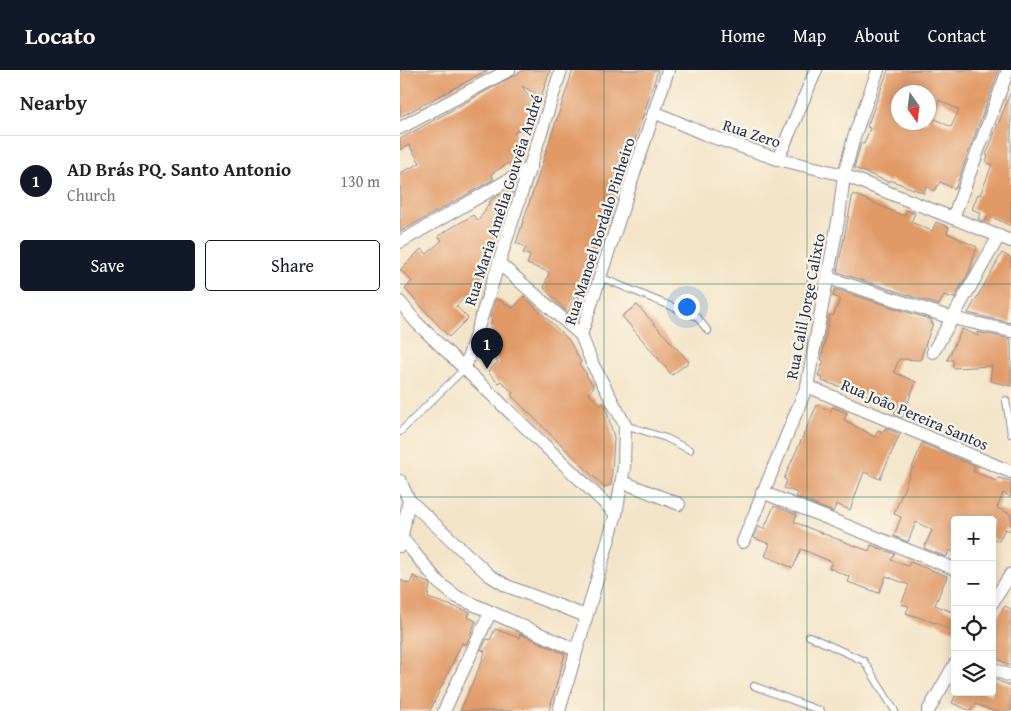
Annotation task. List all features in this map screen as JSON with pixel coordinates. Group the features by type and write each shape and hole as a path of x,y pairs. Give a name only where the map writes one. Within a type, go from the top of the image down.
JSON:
{"street":[{"path":"400,128 509,70"},
{"name":"Rua Maria Amélia Gouvêia André","path":"465,368 561,70"},
{"name":"Rua Manoel Bordalo Pinheiro","path":"559,711 616,514 623,482 625,425 581,335 668,70"},
{"path":"778,159 816,70"},
{"name":"Rua Calil Jorge Calixto","path":"743,542 807,386 828,278 844,175 854,137 878,70"},
{"path":"953,218 1008,70"},
{"name":"Rua Zero","path":"654,112 707,135 778,159 844,175 1011,241"},
{"path":"400,242 531,167"},
{"path":"933,352 999,236"},
{"path":"500,264 581,335"},
{"path":"828,278 952,318 1011,331"},
{"path":"400,302 416,322 616,514"},
{"name":"Rua João Pereira Santos","path":"807,386 1011,469"},
{"path":"400,481 409,500 489,575 507,586 586,616"},
{"path":"623,482 679,504"},
{"path":"762,492 951,567"},
{"path":"409,500 401,542 439,582 457,598 576,650"},
{"path":"997,586 1011,574"},
{"path":"444,711 490,613"},
{"path":"996,670 1011,676"},
{"path":"928,711 951,671"}],"lane":[{"path":"600,277 698,317 708,331"},
{"path":"400,432 465,368"},
{"path":"1006,400 1011,434"},
{"path":"625,425 666,438 690,450"},
{"path":"809,636 864,661 896,711"},
{"path":"754,686 821,711"}],"building":[{"path":"400,70 488,70 400,117"},
{"path":"524,70 550,70 541,97 522,86 536,109 530,112 533,114 529,116 532,120 514,133 521,145 518,147 521,153 516,156 519,162 512,169 509,163 491,174 494,179 400,232 400,173 420,163 409,145 400,150 400,139"},
{"path":"573,70 658,70 631,153 624,150 616,174 623,176 606,228 604,227 598,245 601,246 586,292 582,290 580,297 575,295 568,313 544,288 549,272 527,264 530,255 523,253 526,247 516,243"},
{"path":"888,70 999,70 955,189 940,182 934,191 926,186 924,193 854,168 861,143 864,144 870,128 867,127"},
{"path":"1011,91 1011,226 988,215 985,222 978,219 981,213 972,209 992,165 986,162 988,156 986,155"},
{"path":"505,192 513,192 497,225 489,233 496,236 475,302 468,295 456,306 468,318 449,337 405,289 412,281 400,270 421,249 427,254 442,240 438,236 473,215 478,221 492,199"},
{"path":"853,194 904,216 907,210 915,213 911,222 932,231 936,222 949,227 947,233 977,247 969,272 954,298 944,295 939,305 837,272"},
{"path":"1002,253 1011,258 1011,323 968,313"},
{"path":"835,289 932,320 931,323 933,323 920,360 899,359 894,372 916,382 902,417 894,414 897,407 892,403 822,381 823,378 818,376 824,360 821,360 830,314 833,316 840,299 833,296"},
{"path":"524,296 569,340 581,362 579,365 587,374 594,387 588,393 601,405 603,402 606,408 614,438 611,485 604,487 511,395 513,393 501,381 498,383 488,372 498,362 482,343 494,331 490,327 492,320 490,318 496,298 513,308"},
{"path":"637,305 689,362 672,375 622,316"},
{"path":"962,329 979,336 977,332 1011,339 1011,386 990,381 992,366 953,368 953,360 947,360"},
{"path":"817,405 831,411 832,407 847,413 844,420 875,437 878,430 883,432 885,428 900,434 880,479 864,472 850,510 836,504 833,512 796,497 798,493 784,488 787,480 784,479"},
{"path":"922,443 975,466 973,471 996,481 998,478 1011,481 1011,497 1003,493 997,508 1011,514 1011,531 1005,529 999,541 996,540 996,516 951,516 951,551 946,557 924,548 932,530 916,522 908,542 894,536 901,517 894,514"},
{"path":"774,506 797,515 794,522 869,551 871,545 895,554 891,560 908,566 910,562 947,576 935,605 951,611 951,630 936,622 906,613 909,606 901,604 909,585 886,576 879,593 848,582 850,577 829,568 832,562 801,549 793,568 765,556 770,544 754,538 758,527 764,529"},
{"path":"413,576 430,584 428,598 470,612 468,617 476,621 466,645 462,643 430,711 400,711 400,580 410,584"},
{"path":"1005,606 1011,609 1011,666 996,658 996,620"},
{"path":"495,629 519,638 520,634 565,654 549,711 460,711 482,661 485,651 481,650 487,639 490,640"},
{"path":"996,680 1011,686 1011,711 993,711 975,704 971,711 952,703 955,696 996,696"}],"place":[{"name":"AD Brás PQ. Santo Antonio","path":"487,369"}]}
